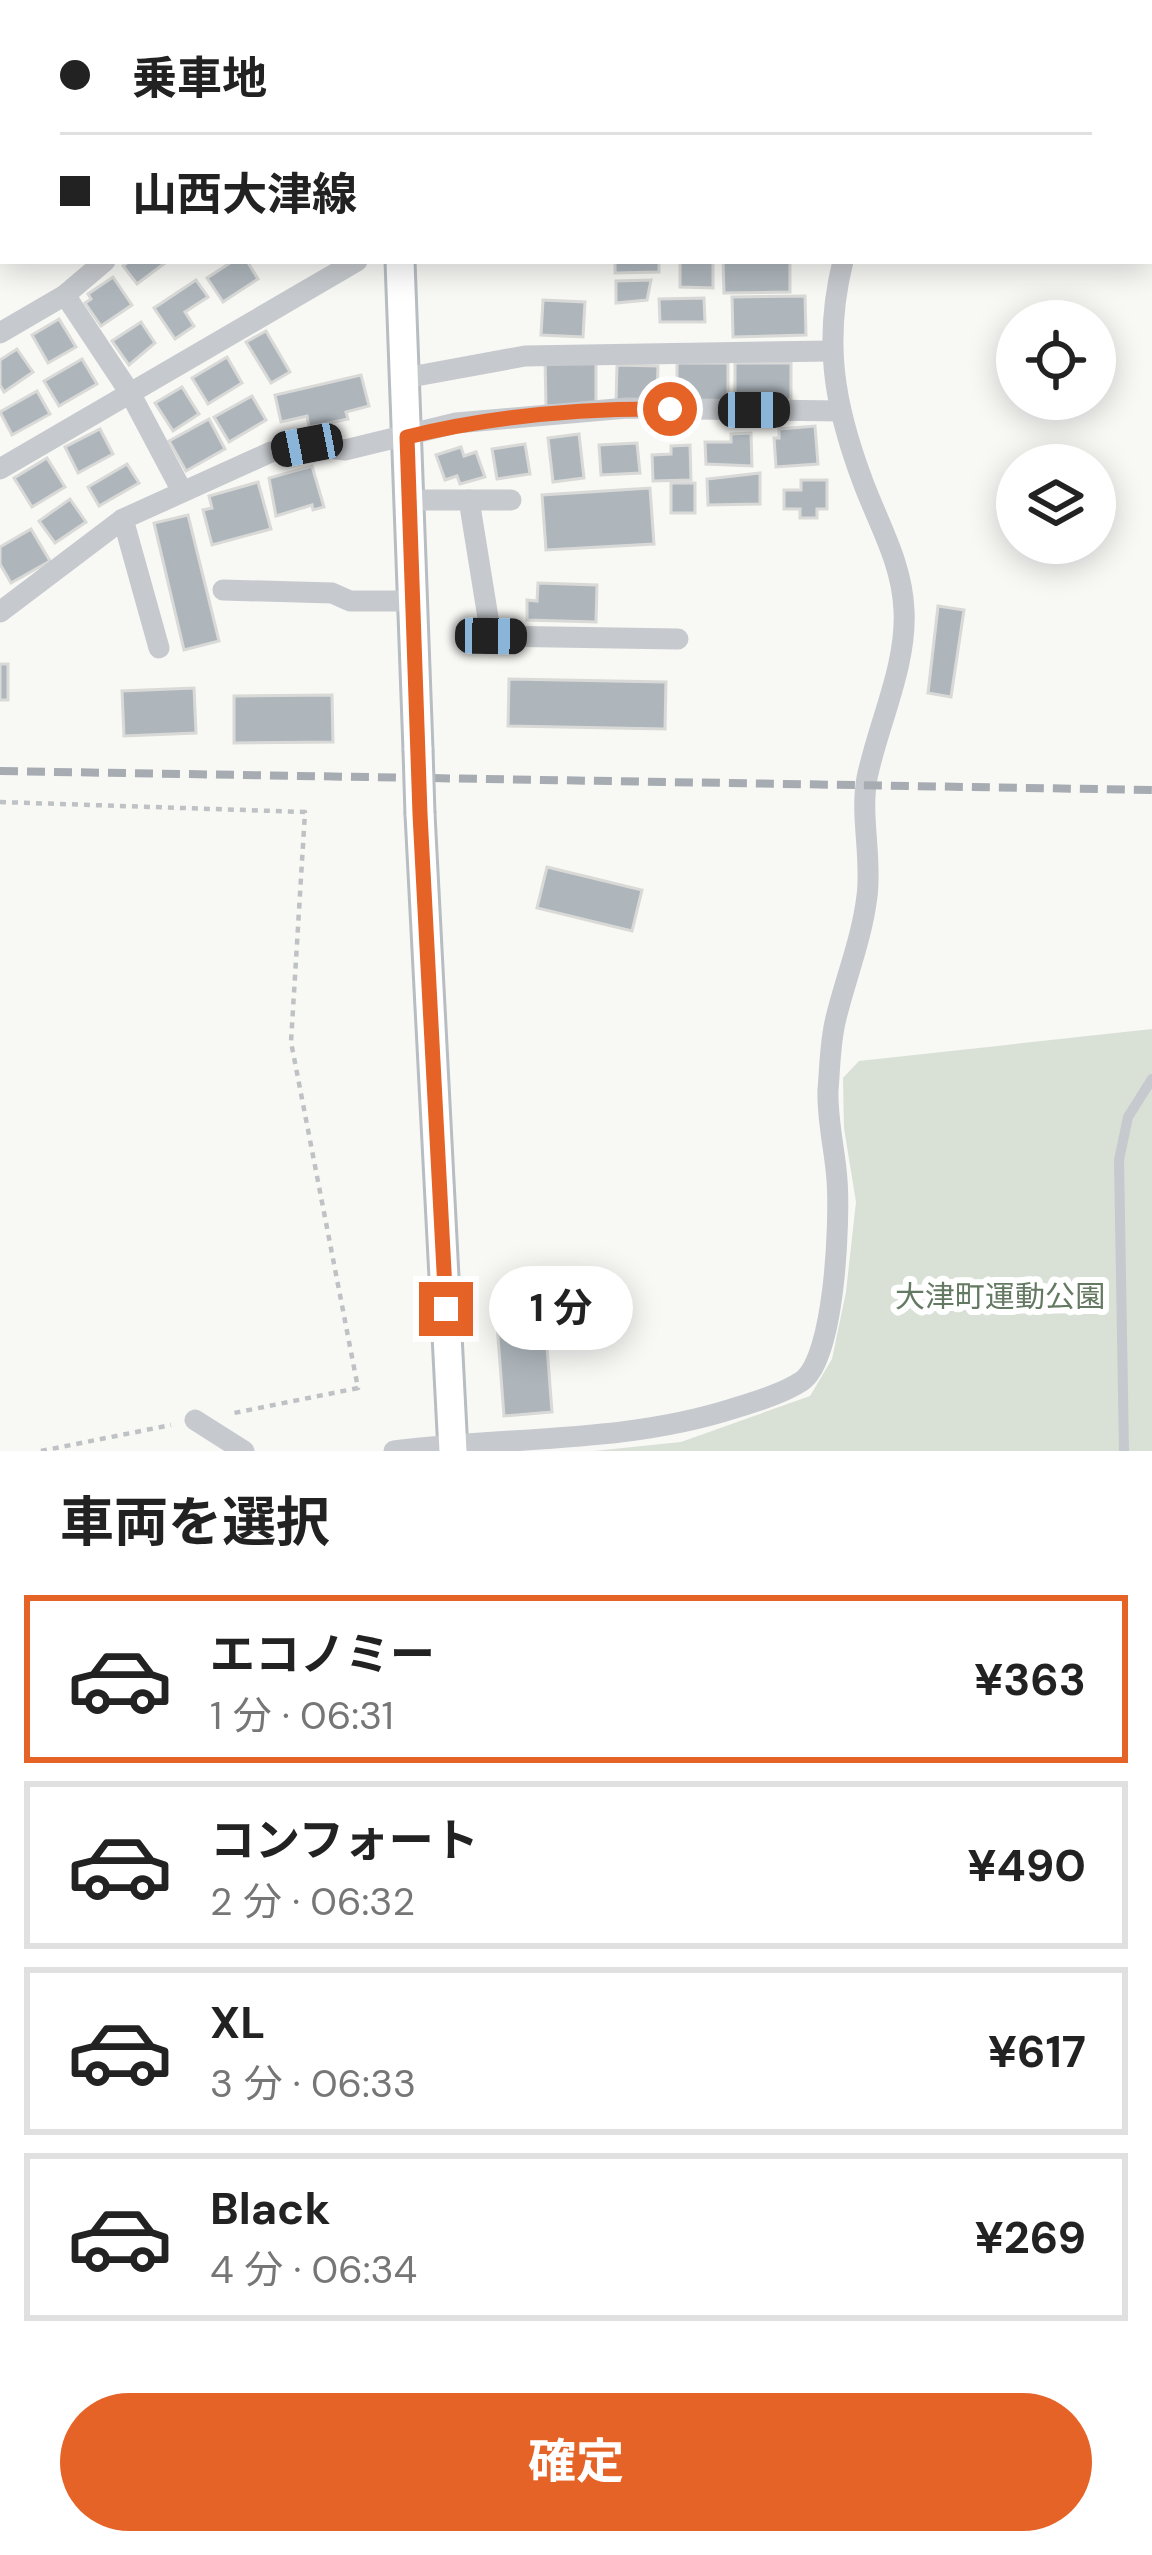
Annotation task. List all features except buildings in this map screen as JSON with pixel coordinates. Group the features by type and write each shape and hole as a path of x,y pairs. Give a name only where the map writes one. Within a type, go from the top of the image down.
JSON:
{"main road":[{"path":"400,264 420,814 453,1447"}],"street":[{"path":"0,333 65,296 102,264"},
{"path":"0,469 352,264"},
{"path":"394,1451 604,1436 679,1424 768,1397 805,1379 820,1354 834,1273 837,1182 828,1095 835,1022 861,934 868,889 866,784 896,669 904,613 896,560 839,411 830,351 843,264"},
{"path":"65,296 130,394 182,491"},
{"path":"405,378 525,356 830,351"},
{"path":"0,612 123,519 271,452 307,445 345,450 456,423 627,408 839,411"},
{"path":"410,500 511,500"},
{"path":"469,500 491,636 678,639"},
{"path":"123,519 159,648"},
{"path":"224,590 332,593 350,601 413,601"},
{"path":"195,1420 244,1451"}],"lane":[{"path":"1124,1451 1119,1160 1128,1117 1152,1079"}],"path":[{"path":"0,802 305,812 291,1042 358,1388 41,1451"}],"green space":[{"name":"大津町運動公園","path":"1152,1029 1152,1451 594,1451 681,1442 810,1396 832,1359 846,1292 856,1202 844,1128 843,1078 859,1061"}],"railway":[{"path":"0,771 1152,790"}],"route":[{"path":"446,1309 420,814 407,437 456,423 627,408 670,409"}]}
